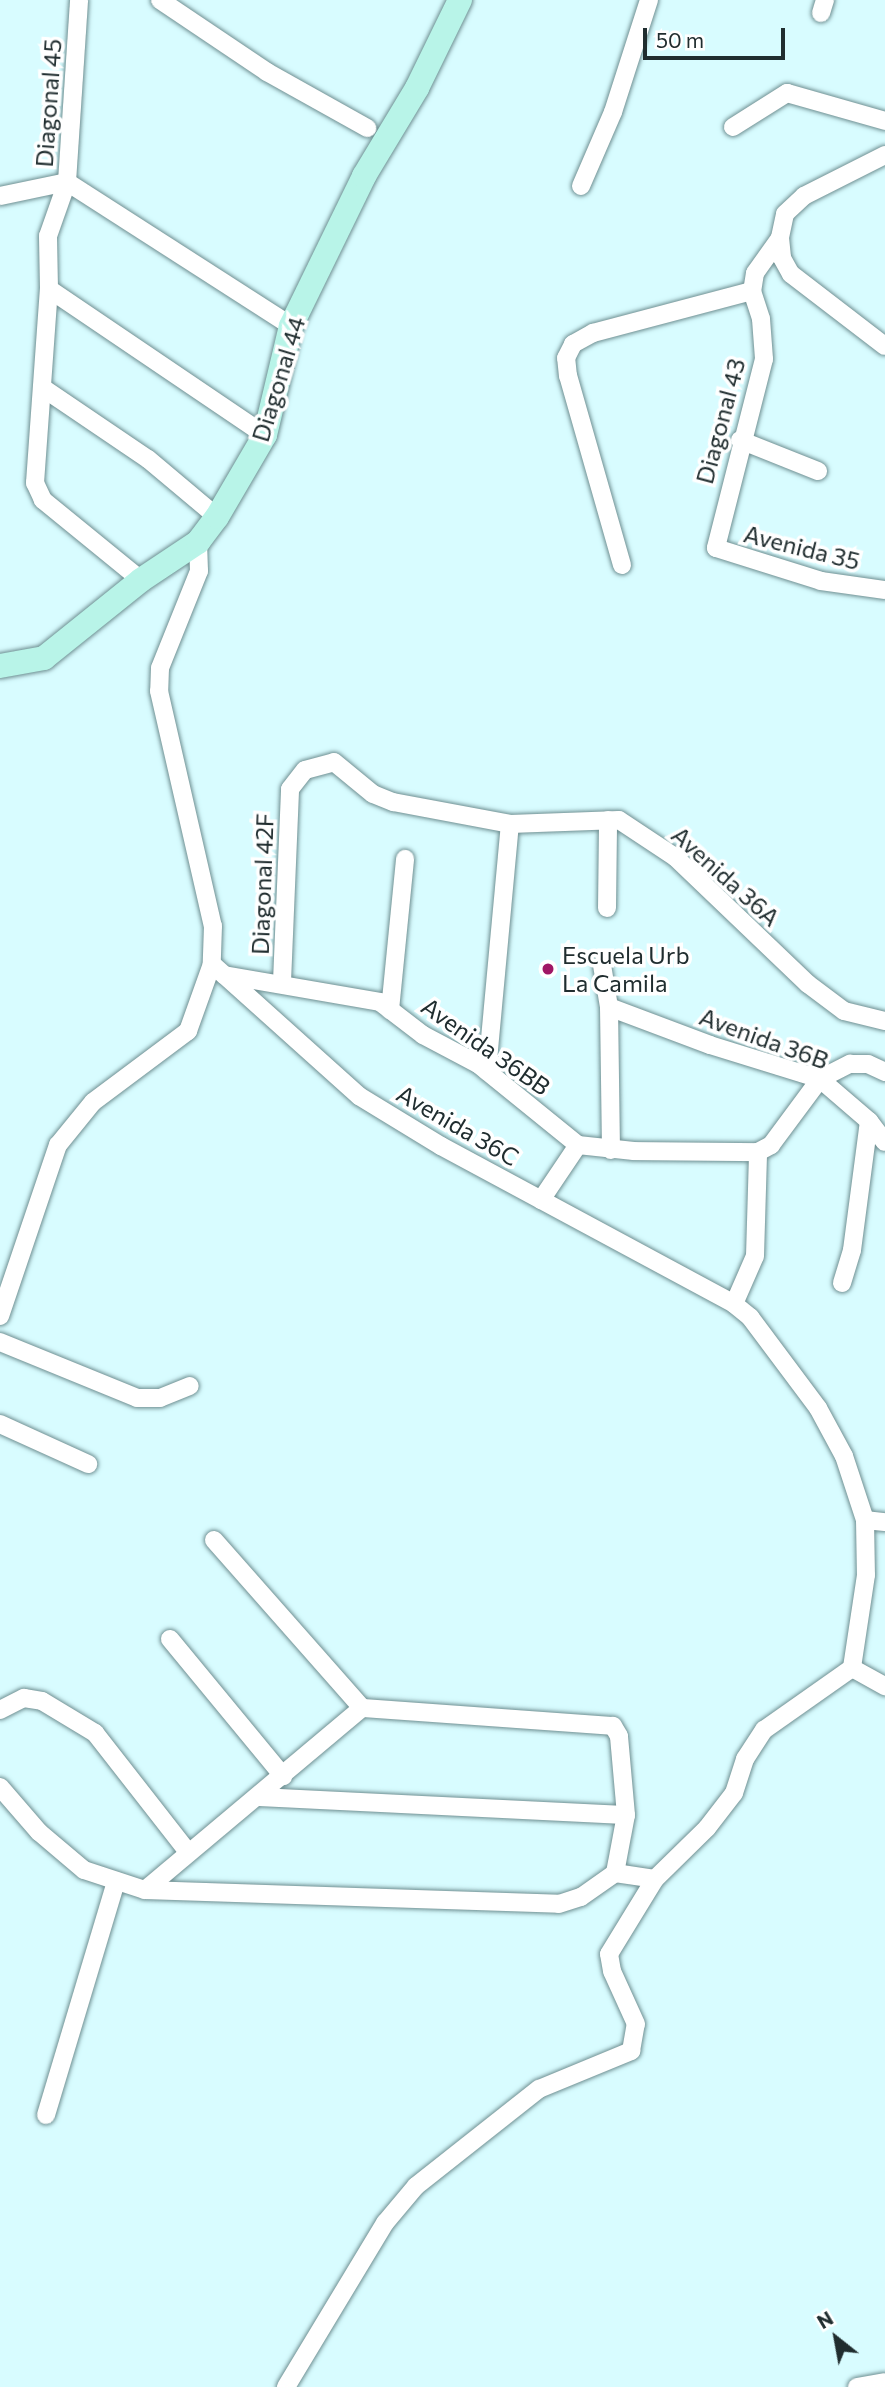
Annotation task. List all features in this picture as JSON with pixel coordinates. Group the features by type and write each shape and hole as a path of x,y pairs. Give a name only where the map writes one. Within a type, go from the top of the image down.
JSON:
{"main road":[{"name":"Diagonal 44","path":"0,666 44,658 141,580 198,542 217,517 265,435 291,326 364,176 418,88 460,0"}],"street":[{"name":"Diagonal 45","path":"0,196 67,182 79,0"},
{"path":"160,0 267,72 367,128"},
{"path":"581,186 613,112 649,0"},
{"path":"733,127 787,93 885,121"},
{"path":"885,155 804,196 785,214 780,239 782,258 791,274 885,346"},
{"path":"141,580 43,500 35,483 49,289 50,225 67,182 291,326"},
{"path":"622,565 568,376 566,358 573,344 593,333 752,291 755,273 780,239"},
{"path":"49,289 265,435"},
{"name":"Diagonal 43","path":"715,541 740,440 764,359 761,319 752,291"},
{"path":"43,388 148,459 217,517"},
{"path":"740,440 818,471"},
{"name":"Avenida 35","path":"715,541 722,552 821,581 885,590"},
{"path":"0,1316 58,1145 93,1102 188,1031 218,970 213,926 159,691 160,668 199,571 198,542"},
{"name":"Diagonal 42F","path":"282,982 290,789 305,770 334,762 373,794 393,802 510,824"},
{"path":"487,1071 510,824 572,825 608,820 607,908"},
{"name":"Avenida 36A","path":"608,820 619,820 675,857 817,990 844,1010 885,1021"},
{"path":"390,1010 405,859"},
{"path":"602,965 609,1007 611,1150"},
{"name":"Avenida 36BB","path":"218,970 380,1002 423,1035 487,1071 578,1145"},
{"name":"Avenida 36C","path":"218,970 359,1097 541,1200 734,1304 818,1408 844,1456 865,1520 866,1575 852,1668"},
{"name":"Avenida 36B","path":"609,1007 710,1045 820,1079 869,1121 885,1142"},
{"path":"541,1200 578,1145 611,1150 758,1152 771,1145 820,1079 849,1064 868,1064 885,1072"},
{"path":"842,1283 852,1250 869,1121"},
{"path":"734,1304 755,1256 758,1152"},
{"path":"0,1342 137,1398 160,1398 190,1386"},
{"path":"0,1424 88,1464"},
{"path":"865,1520 885,1522"},
{"path":"214,1540 362,1708 613,1726 620,1736 626,1815 615,1873"},
{"path":"170,1639 283,1776"},
{"path":"286,2387 385,2223 416,2186 539,2089 631,2051 636,2024 611,1971 609,1954 655,1879 707,1828 734,1793 745,1759 764,1730 852,1668 885,1686"},
{"path":"0,1710 24,1698 42,1701 95,1733 188,1852"},
{"path":"145,1890 362,1708"},
{"path":"0,1787 39,1832 84,1870 145,1890 559,1904 581,1897 615,1873 655,1879"},
{"path":"258,1797 626,1815"},
{"path":"46,2115 116,1881"},
{"path":"857,2387 885,2382"}],"place":[{"name":"Escuela Urb La Camila","path":"548,969"}]}
